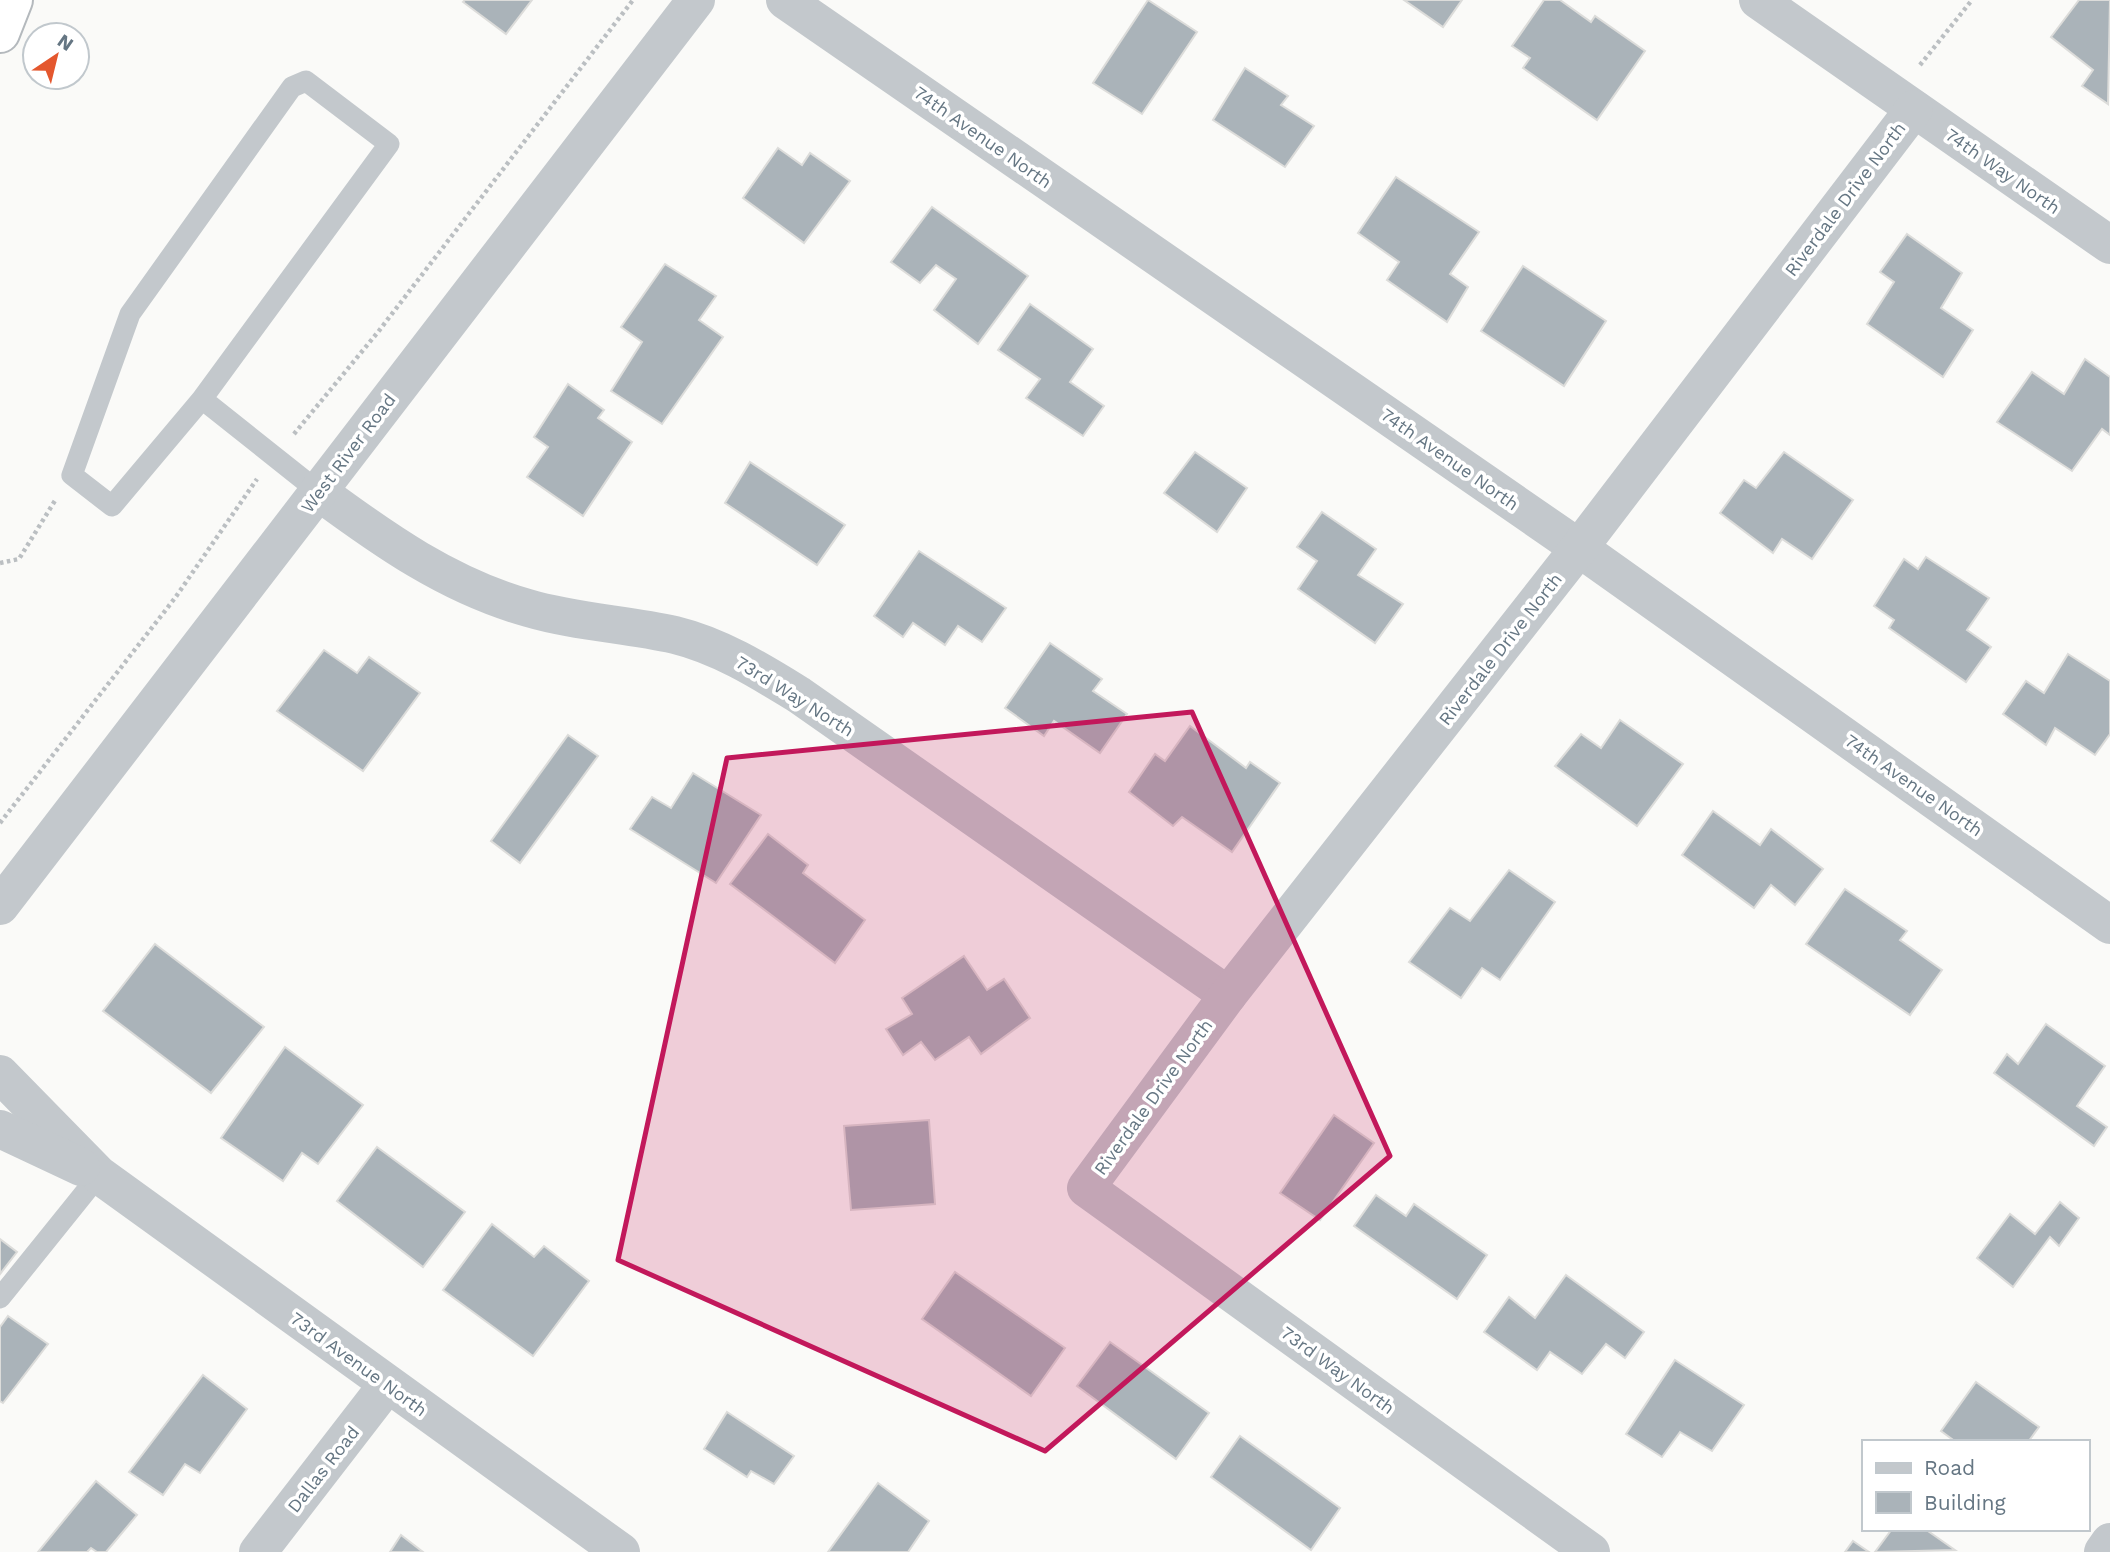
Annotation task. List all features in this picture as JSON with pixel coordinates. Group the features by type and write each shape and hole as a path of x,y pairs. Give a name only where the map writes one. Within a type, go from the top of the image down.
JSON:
{"highway":[{"path":"0,33 13,0"}],"street":[{"name":"West River Road","path":"0,906 696,0"},
{"name":"74th Avenue North","path":"785,0 1579,548 2110,925"},
{"name":"74th Way North","path":"1758,0 2110,245"},
{"name":"Riverdale Drive North","path":"1086,1188 1228,995 1579,548 1905,103"},
{"name":"73rd Way North","path":"319,492 383,539 452,579 528,608 677,636 740,659 799,695 1228,995"},
{"name":"73rd Avenue North","path":"0,1074 22,1093 99,1175 621,1552"},
{"name":"73rd Avenue North","path":"0,1129 99,1175"},
{"name":"73rd Way North","path":"1086,1188 1591,1552"},
{"name":"Dallas Road","path":"258,1552 387,1385"},
{"path":"2103,1552 2110,1542"}],"lane":[{"path":"306,81 389,144 202,399 112,506 72,475 130,314 292,87 306,81"},
{"path":"202,399 319,492"},
{"path":"0,1298 99,1175"}],"path":[{"path":"0,823 175,598 275,457 378,332 633,0"},
{"path":"1905,103 1972,0"},
{"path":"0,563 19,559 72,475"}],"highlighted area":[{"path":"1192,712 1390,1156 1045,1451 618,1260 727,758"}],"building":[{"path":"532,0 506,34 463,2"},
{"path":"1148,0 1197,32 1142,114 1093,83"},
{"path":"1404,0 1462,0 1443,27"},
{"path":"1544,0 1560,0 1591,22 1595,16 1645,51 1597,120 1523,68 1530,58 1512,46"},
{"path":"2079,0 2110,0 2108,104 2082,86 2093,70 2051,37"},
{"path":"1245,68 1288,96 1281,105 1314,126 1285,167 1213,120"},
{"path":"778,148 802,165 810,153 850,181 804,243 743,198"},
{"path":"1396,177 1479,232 1450,274 1468,287 1447,322 1387,280 1399,262 1358,233"},
{"path":"932,207 1028,276 978,344 934,310 956,279 936,265 920,283 891,262"},
{"path":"1907,234 1962,273 1941,308 1973,330 1943,377 1867,324 1894,282 1880,272"},
{"path":"665,264 716,296 699,320 723,337 662,424 611,391 642,342 621,327"},
{"path":"1523,266 1606,321 1564,386 1481,331"},
{"path":"1030,304 1093,349 1070,382 1104,406 1083,436 1026,398 1040,379 998,350"},
{"path":"2085,359 2110,377 2110,435 2102,429 2072,471 1997,422 2032,372 2064,394"},
{"path":"568,384 604,410 598,418 632,442 583,516 527,477 548,447 534,437"},
{"path":"1195,452 1247,488 1217,532 1164,493"},
{"path":"1784,452 1853,500 1812,559 1782,539 1773,553 1720,513 1744,480 1756,488"},
{"path":"750,462 845,525 817,565 725,503"},
{"path":"1322,512 1376,549 1358,575 1403,604 1375,643 1298,589 1317,561 1297,547"},
{"path":"919,551 1006,608 982,642 958,626 945,645 913,623 903,637 874,616"},
{"path":"1926,557 1989,598 1967,630 1991,647 1966,682 1889,628 1894,620 1874,606 1904,559 1918,569"},
{"path":"1050,643 1102,679 1093,691 1127,714 1100,753 1054,721 1044,736 1005,708"},
{"path":"324,650 357,673 369,657 420,693 363,771 277,711"},
{"path":"2068,654 2110,681 2110,734 2095,755 2055,728 2046,745 2003,714 2026,681 2044,693"},
{"path":"1620,720 1683,764 1637,826 1555,766 1581,734 1601,748"},
{"path":"1190,726 1246,768 1250,762 1280,783 1232,852 1182,817 1173,826 1129,792 1155,754 1165,761"},
{"path":"568,735 598,756 520,863 491,841"},
{"path":"693,773 761,815 716,883 630,829 652,797 671,808"},
{"path":"1713,811 1760,845 1771,829 1823,869 1795,905 1771,885 1754,908 1682,855"},
{"path":"768,834 808,865 803,873 865,920 835,963 730,884"},
{"path":"1509,870 1555,902 1500,980 1482,968 1461,998 1409,962 1450,908 1470,921"},
{"path":"1845,889 1907,931 1900,940 1942,970 1910,1015 1806,944"},
{"path":"155,944 264,1027 211,1093 103,1011"},
{"path":"964,956 987,990 1004,979 1030,1018 981,1054 969,1037 935,1060 921,1042 903,1055 886,1029 912,1014 902,998"},
{"path":"2046,1024 2105,1066 2077,1106 2107,1127 2094,1146 1994,1073 2007,1054 2018,1064"},
{"path":"285,1047 363,1105 318,1164 302,1153 283,1181 221,1138"},
{"path":"1334,1115 1374,1143 1320,1220 1280,1193"},
{"path":"929,1120 935,1204 851,1210 844,1126"},
{"path":"377,1147 465,1212 423,1267 337,1201"},
{"path":"1376,1195 1406,1216 1414,1204 1487,1255 1457,1299 1354,1226"},
{"path":"2060,1202 2079,1218 2059,1246 2050,1237 2013,1287 1977,1258 2010,1214 2035,1234"},
{"path":"492,1224 534,1257 544,1246 589,1281 533,1356 443,1290"},
{"path":"0,1239 17,1252 0,1274"},
{"path":"955,1272 1065,1348 1031,1396 922,1319"},
{"path":"1566,1275 1644,1332 1625,1358 1606,1344 1582,1374 1550,1352 1537,1370 1484,1332 1509,1297 1535,1318"},
{"path":"8,1316 48,1344 3,1403 0,1401 0,1327"},
{"path":"1110,1342 1209,1413 1176,1459 1077,1386"},
{"path":"1675,1360 1744,1405 1712,1451 1680,1432 1662,1457 1626,1434"},
{"path":"203,1375 247,1409 200,1473 185,1464 163,1495 129,1472"},
{"path":"1976,1382 2039,1427 2029,1440 1953,1440 1941,1431"},
{"path":"727,1412 794,1456 774,1484 751,1471 747,1477 704,1449"},
{"path":"1240,1436 1340,1508 1311,1550 1211,1477"},
{"path":"96,1481 137,1515 106,1552 97,1552 91,1548 87,1552 38,1552"},
{"path":"878,1483 929,1521 908,1552 828,1552"},
{"path":"1891,1531 1928,1531 1955,1550 1875,1552"},
{"path":"401,1535 423,1552 390,1552"},
{"path":"1853,1541 1869,1552 1845,1552"}]}
